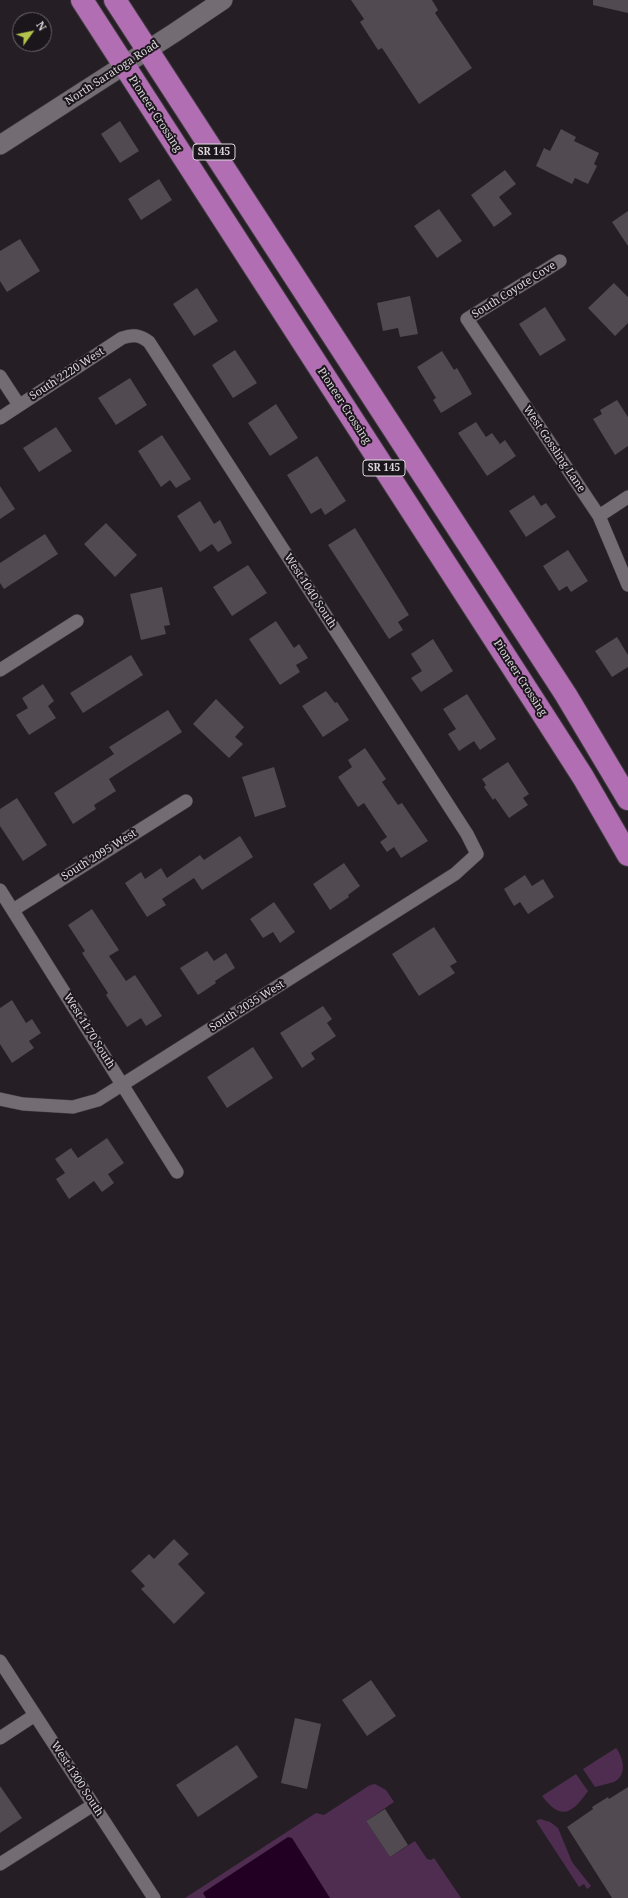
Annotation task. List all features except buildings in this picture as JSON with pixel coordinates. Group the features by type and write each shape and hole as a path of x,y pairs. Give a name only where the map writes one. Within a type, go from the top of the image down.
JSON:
{"highway":[{"name":"Pioneer Crossing","path":"82,0 583,777 628,855"},
{"name":"SR 145","path":"115,0 566,695 628,800"}],"main road":[{"name":"North Saratoga Road","path":"0,145 124,66 223,0"}],"street":[{"name":"South Coyote Cove","path":"467,319 560,261"},
{"name":"West Gossling Lane","path":"467,319 599,516 628,585"},
{"name":"South 2220 West","path":"0,418 122,338 135,335"},
{"name":"West 1040 South","path":"135,335 143,337 149,342 467,834 478,854"},
{"path":"0,376 20,405"},
{"path":"599,516 628,497"},
{"path":"0,670 77,621"},
{"name":"South 2095 West","path":"13,910 186,801"},
{"name":"South 2035 West","path":"0,1099 23,1104 74,1106 98,1100 455,874 478,854"},
{"name":"West 1170 South","path":"0,890 177,1172"},
{"name":"West 1300 South","path":"0,1661 154,1898"},
{"path":"0,1738 35,1715"},
{"path":"0,1864 93,1805"}],"shaded area":[{"path":"616,1748 621,1756 623,1766 621,1775 614,1782 595,1787 583,1769"},
{"path":"576,1774 588,1791 577,1805 566,1812 555,1809 542,1796"},
{"path":"375,1784 386,1790 394,1802 366,1821 390,1857 415,1841 427,1859 431,1860 434,1858 461,1898 185,1898 316,1813 324,1815 370,1785"},
{"path":"540,1819 550,1822 558,1828 572,1862 591,1886 587,1889 584,1884 579,1887 536,1821"},
{"path":"288,1837 292,1838 330,1898 206,1898 203,1893 204,1892"}]}
